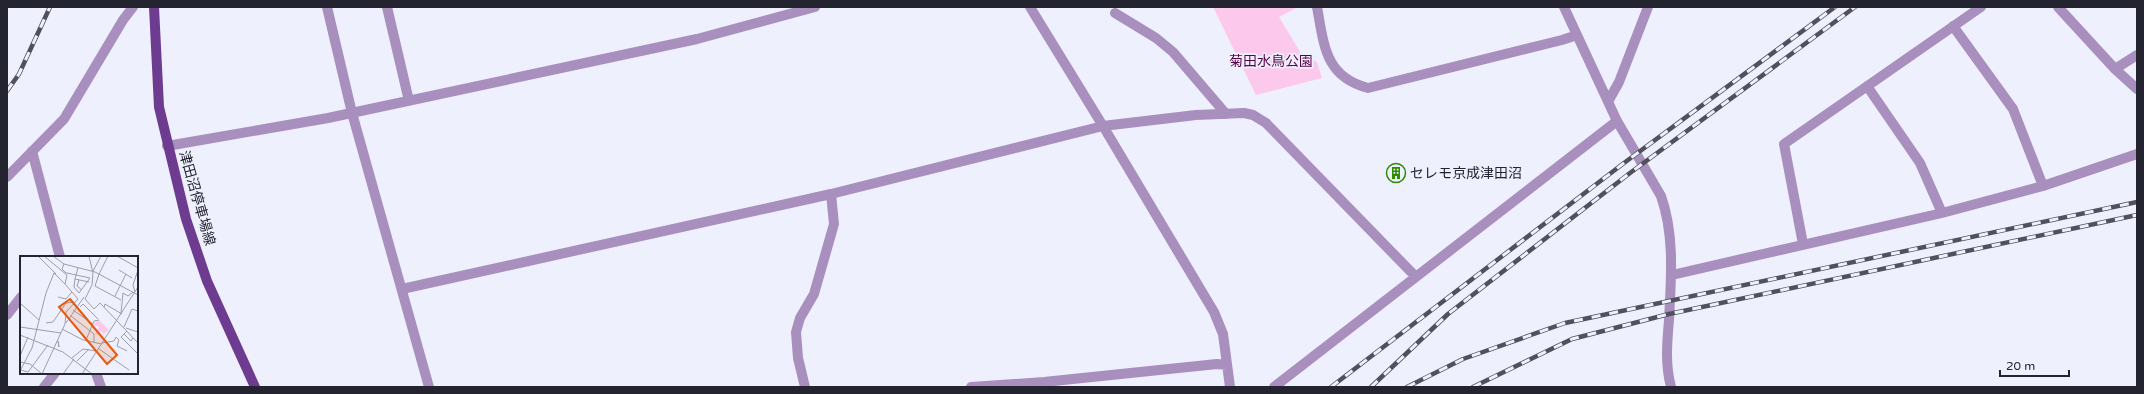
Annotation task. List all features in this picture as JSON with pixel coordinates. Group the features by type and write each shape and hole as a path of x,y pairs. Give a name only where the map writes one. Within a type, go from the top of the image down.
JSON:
{"main road":[{"name":"津田沼停車場線","path":"154,7 159,107 167,146 186,219 207,281 255,387"}],"street":[{"path":"7,177 64,119 123,20 133,7"},
{"path":"327,7 352,113 429,387"},
{"path":"387,7 409,101"},
{"path":"167,146 352,113 409,101 697,39 815,7"},
{"path":"1030,7 1214,312 1223,334 1230,387"},
{"path":"1317,7 1326,54 1339,74 1354,84 1368,88 1577,35"},
{"path":"1564,7 1609,100 1617,121 1662,196 1666,209 1672,259 1666,362 1671,387"},
{"path":"1609,100 1619,82 1648,7"},
{"path":"1803,244 1784,144 1982,7"},
{"path":"2058,7 2115,69 2137,89"},
{"path":"1115,13 1156,38 1173,52 1226,114"},
{"path":"1953,26 2013,109 2043,186"},
{"path":"2115,69 2137,55"},
{"path":"1867,86 1920,163 1942,213"},
{"path":"402,290 831,194 1103,126 1196,115 1226,114 1253,115 1266,123 1415,276"},
{"path":"1274,387 1415,276 1617,121"},
{"path":"32,151 60,256"},
{"path":"1672,275 1942,213 2043,186 2137,154"},
{"path":"805,387 798,358 796,332 800,318 814,294 834,224 831,194"},
{"path":"7,315 20,298"},
{"path":"971,387 1044,384 1217,364 1227,365"},
{"path":"44,387 54,374"},
{"path":"96,374 101,387"}],"green space":[{"name":"菊田水鳥公園","path":"1213,7 1298,7 1279,17 1302,55 1317,62 1322,78 1256,95"}],"railway":[{"path":"7,91 19,74 50,7"},
{"path":"1331,387 1624,163 1835,7"},
{"path":"1371,387 1448,314 1630,173 1855,7"},
{"path":"1407,387 1463,359 1565,323 2137,202"},
{"path":"1473,387 1572,339 1669,314 2137,215"}],"place":[{"name":"セレモ京成津田沼","path":"1396,173"}]}
